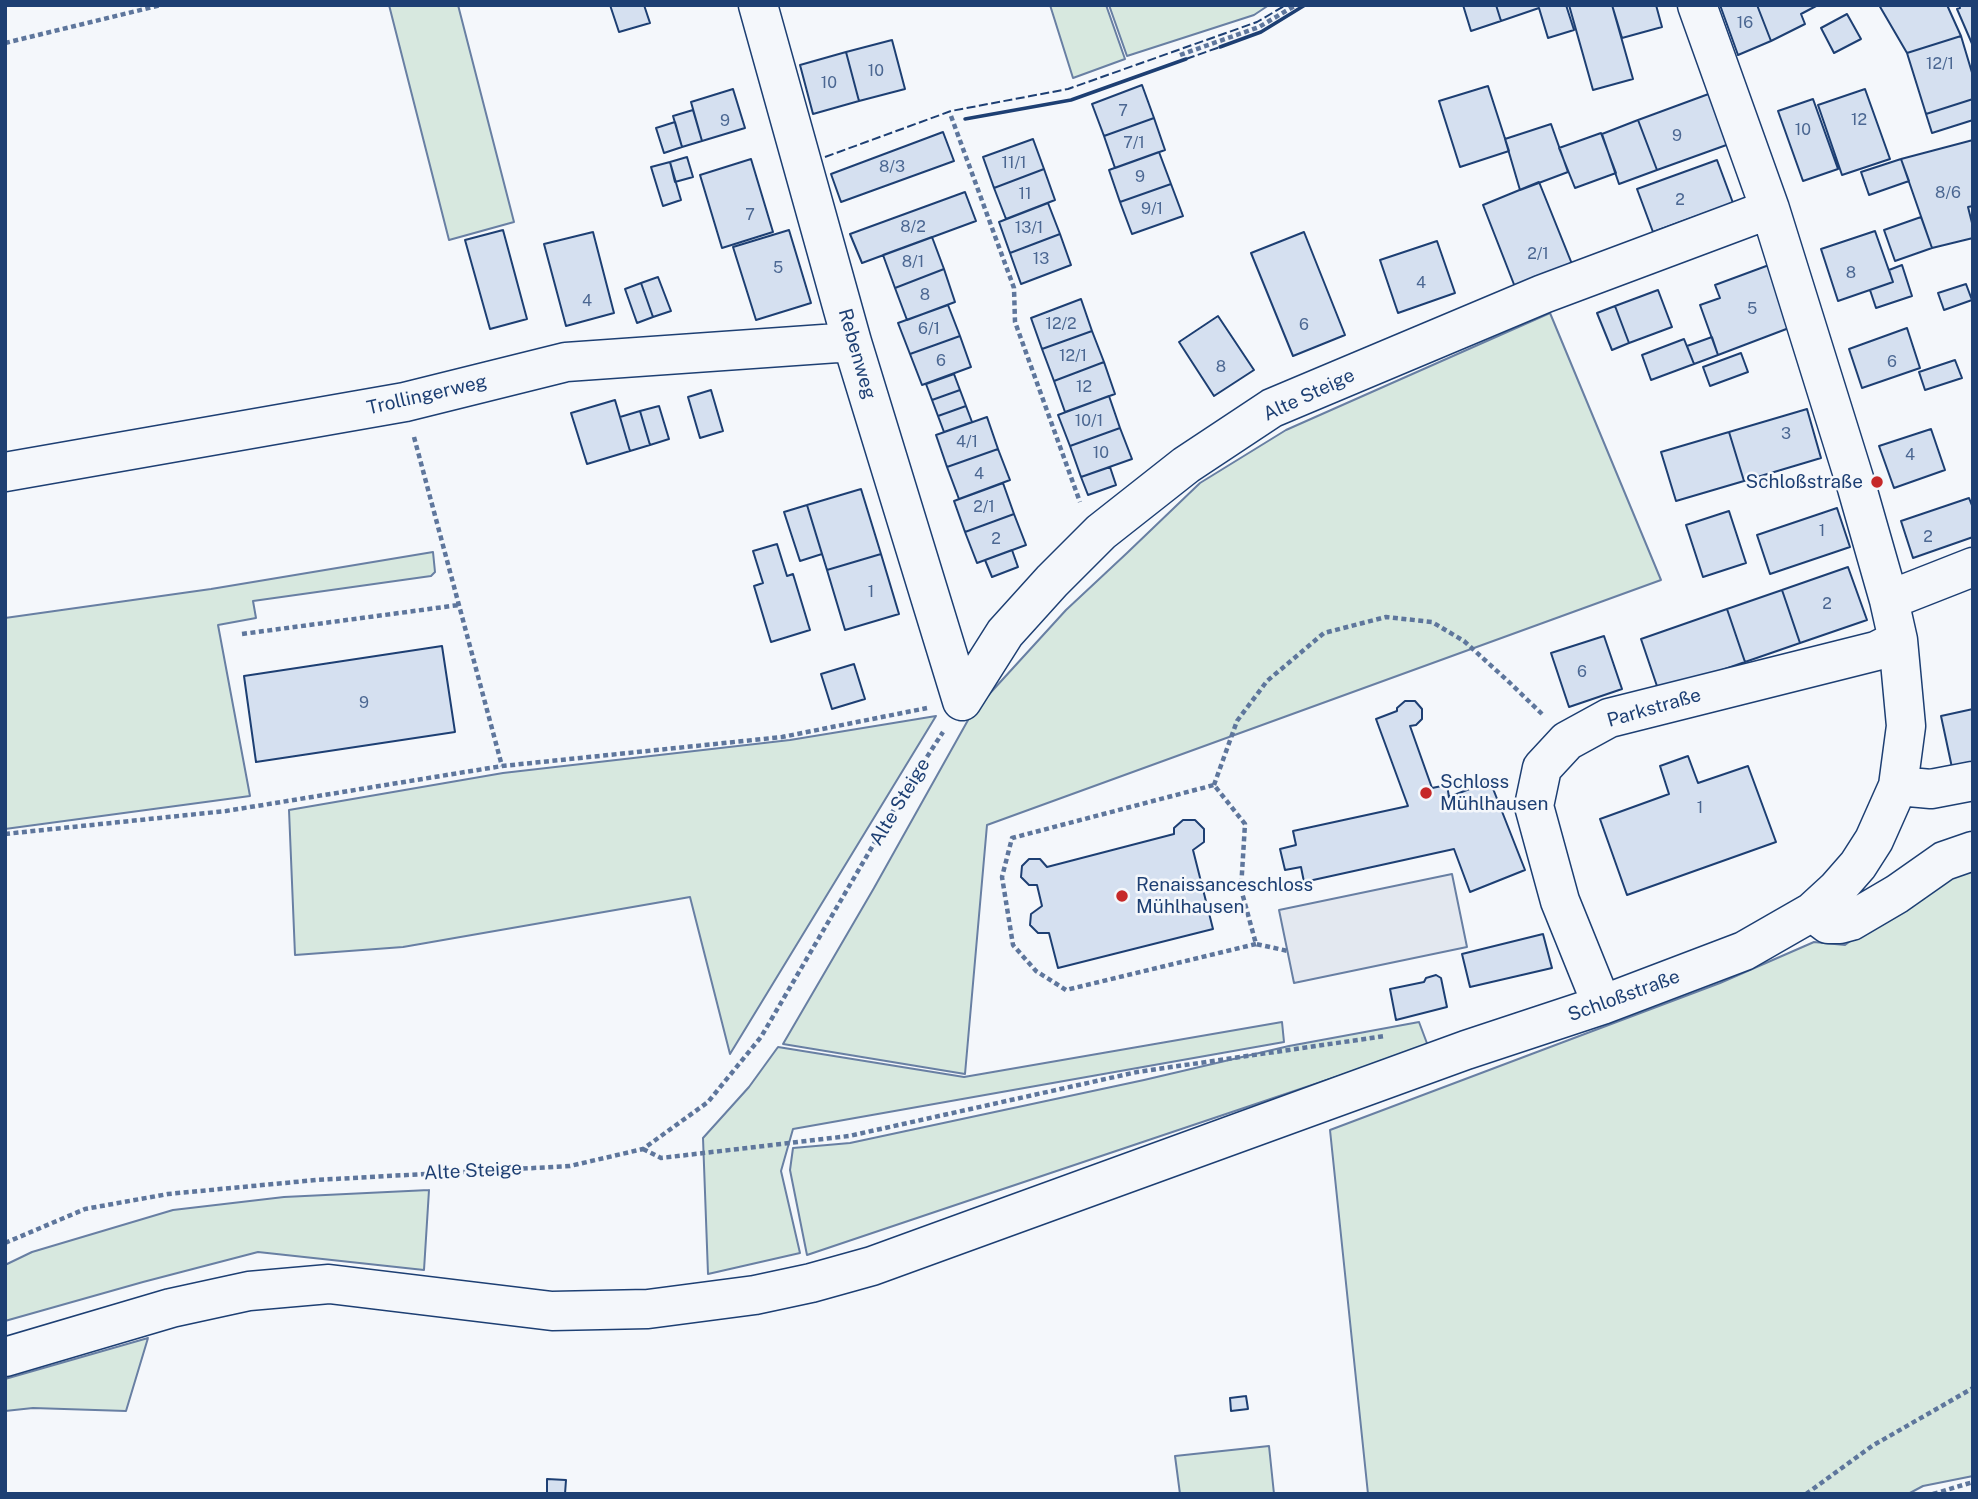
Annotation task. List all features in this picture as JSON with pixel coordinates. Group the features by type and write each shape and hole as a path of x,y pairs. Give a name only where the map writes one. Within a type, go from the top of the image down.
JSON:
{"street":[{"name":"Rebenweg","path":"758,5 852,342 962,702"},
{"name":"Schloßstraße","path":"5,1357 171,1308 248,1291 329,1284 552,1311 648,1309 755,1296 811,1283 872,1266 1466,1050 1602,1005 1744,951 1812,912 1858,865 1874,840 1898,786 1906,726 1898,640 1857,488 1770,209 1697,5"},
{"name":"Alte Steige","path":"962,702 1005,633 1101,532 1186,465 1272,408 1543,294 1770,209"},
{"name":"Trollingerweg","path":"5,472 405,402 566,362 852,342"},
{"path":"1889,600 1973,567"},
{"name":"Parkstraße","path":"1602,1005 1560,901 1534,806 1542,768 1567,741 1609,718 1876,650 1898,640"},
{"path":"1898,786 1931,789 1973,780"},
{"path":"1812,912 1828,924 1852,921 1944,861 1973,851"}],"path":[{"path":"5,43 161,5"},
{"path":"1181,55 1259,27 1296,5"},
{"path":"951,116 1014,288 1015,322 1081,504"},
{"path":"405,402 502,766"},
{"path":"242,634 459,605"},
{"path":"1214,785 1237,721 1267,681 1324,633 1386,617 1432,622 1464,641 1567,741"},
{"path":"5,834 226,811 502,766 782,737 962,702"},
{"name":"Alte Steige","path":"7,1240 85,1209 168,1194 316,1180 570,1166 643,1149 708,1102 761,1037 903,794 962,702"},
{"path":"1214,785 1245,824 1241,889 1256,944"},
{"path":"1214,785 1012,838 1002,877 1013,945 1036,971 1066,990 1256,944 1288,951"},
{"path":"643,1149 661,1158 849,1136 1137,1072 1395,1034"},
{"path":"1806,1494 1872,1446 1973,1388"},
{"path":"1933,1494 1973,1482"}],"shaded area":[{"path":"389,5 458,5 514,222 449,240"},
{"path":"1050,5 1106,5 1125,59 1073,78"},
{"path":"1109,5 1269,5 1254,15 1127,56"},
{"path":"1550,313 1661,580 987,825 965,1074 783,1044 972,713 1066,610 1200,483 1286,430"},
{"path":"433,552 435,572 431,576 253,601 256,618 218,625 250,796 5,829 5,618 211,589"},
{"path":"936,716 730,1054 690,897 403,947 295,955 289,810 503,773 790,740"},
{"path":"1973,860 1973,1476 1923,1486 1908,1494 1368,1494 1330,1130 1720,983 1814,942 1845,945 1904,901"},
{"path":"1452,874 1467,947 1294,983 1279,910"},
{"path":"1282,1022 1284,1042 793,1129 781,1171 800,1253 708,1274 703,1138 749,1087 778,1047 964,1077"},
{"path":"1419,1022 1428,1046 807,1255 790,1170 793,1148 850,1143 1289,1046"},
{"path":"429,1190 424,1270 258,1252 5,1321 5,1265 32,1252 173,1210 284,1197"},
{"path":"148,1338 126,1411 33,1408 5,1411 5,1379"},
{"path":"1269,1446 1274,1494 1180,1494 1175,1456"}],"building":[{"path":"610,5 644,5 650,23 619,32"},
{"path":"1463,5 1496,5 1501,21 1471,31"},
{"path":"1496,5 1566,5 1574,30 1548,38 1539,8 1501,21"},
{"path":"1569,5 1612,5 1633,79 1593,90"},
{"path":"1612,5 1656,5 1662,27 1622,38"},
{"path":"1720,5 1757,5 1771,41 1738,55"},
{"path":"1757,5 1818,5 1801,14 1805,24 1771,41"},
{"path":"1879,5 1947,5 1961,36 1907,53"},
{"path":"1959,5 1973,5 1973,46 1957,9 1960,8"},
{"path":"1847,14 1861,39 1834,53 1821,28"},
{"path":"1961,36 1973,76 1973,99 1926,114 1907,53"},
{"path":"892,40 905,89 859,101 846,52"},
{"path":"846,52 859,101 813,114 800,65"},
{"path":"1142,85 1154,118 1104,136 1092,104"},
{"path":"1488,86 1509,151 1460,167 1439,101"},
{"path":"733,89 745,128 702,141 691,102"},
{"path":"1865,89 1890,159 1842,175 1818,105"},
{"path":"1714,92 1732,143 1657,170 1638,120"},
{"path":"1813,99 1838,169 1803,181 1778,111"},
{"path":"1973,99 1973,120 1932,133 1926,114"},
{"path":"693,110 702,141 682,147 673,116"},
{"path":"1154,118 1165,150 1115,168 1104,136"},
{"path":"1638,120 1657,170 1619,184 1602,134"},
{"path":"675,122 682,147 664,153 656,128"},
{"path":"1551,124 1568,172 1520,190 1505,139"},
{"path":"943,132 954,161 841,202 831,174"},
{"path":"1601,133 1616,173 1575,188 1559,148"},
{"path":"1033,139 1044,169 994,188 983,157"},
{"path":"1973,140 1973,206 1968,207 1973,238 1932,248 1901,159"},
{"path":"1159,152 1171,184 1120,202 1109,170"},
{"path":"687,157 693,177 675,182 670,162"},
{"path":"751,159 773,232 722,248 700,175"},
{"path":"1901,159 1909,181 1869,195 1861,172"},
{"path":"1717,160 1733,203 1653,232 1637,189"},
{"path":"670,162 681,200 663,206 651,167"},
{"path":"1044,169 1055,200 1006,219 994,188"},
{"path":"1539,182 1572,264 1515,287 1483,205"},
{"path":"1171,184 1183,216 1132,234 1120,202"},
{"path":"965,192 976,221 862,263 850,234"},
{"path":"1048,203 1060,234 1010,253 999,222"},
{"path":"1921,217 1932,248 1895,261 1884,230"},
{"path":"503,230 527,319 490,329 465,240"},
{"path":"789,230 811,303 756,320 733,247"},
{"path":"1875,231 1893,282 1838,301 1821,249"},
{"path":"593,232 614,313 566,326 544,244"},
{"path":"1304,232 1345,335 1293,356 1251,253"},
{"path":"1060,234 1071,265 1021,284 1010,253"},
{"path":"932,237 944,269 895,288 883,255"},
{"path":"1437,241 1455,293 1398,313 1380,260"},
{"path":"1769,265 1789,328 1718,355 1700,305 1720,298 1715,285"},
{"path":"1902,265 1912,296 1876,308 1870,290 1893,282 1889,270"},
{"path":"944,269 955,302 907,320 895,288"},
{"path":"658,277 671,311 653,317 641,283"},
{"path":"641,283 653,317 637,323 625,289"},
{"path":"1966,284 1972,300 1944,310 1938,293"},
{"path":"1658,290 1672,327 1629,343 1615,306"},
{"path":"1081,299 1092,331 1042,349 1031,318"},
{"path":"948,305 960,336 910,354 898,323"},
{"path":"1615,306 1629,343 1612,350 1597,313"},
{"path":"1218,316 1254,370 1214,396 1179,342"},
{"path":"1907,328 1920,368 1862,388 1849,349"},
{"path":"1092,331 1104,362 1054,381 1042,349"},
{"path":"960,336 971,367 922,385 910,354"},
{"path":"1712,337 1718,355 1694,364 1687,346"},
{"path":"1684,339 1694,364 1651,380 1642,355"},
{"path":"1741,353 1748,372 1710,386 1703,367"},
{"path":"1955,360 1962,378 1925,390 1919,372"},
{"path":"1104,362 1115,394 1065,412 1054,381"},
{"path":"954,374 960,390 932,400 926,384"},
{"path":"711,390 723,431 700,438 688,397"},
{"path":"960,390 966,406 938,416 932,400"},
{"path":"1109,396 1120,428 1070,446 1058,415"},
{"path":"615,400 630,451 587,464 571,413"},
{"path":"659,406 669,439 650,445 640,411"},
{"path":"966,406 972,422 944,432 938,416"},
{"path":"1807,409 1821,458 1744,481 1729,432"},
{"path":"640,411 650,445 630,451 620,417"},
{"path":"987,417 998,449 947,467 936,435"},
{"path":"1120,428 1132,459 1081,477 1070,446"},
{"path":"1931,429 1945,470 1894,488 1879,446"},
{"path":"1729,432 1744,481 1676,501 1661,452"},
{"path":"998,449 1010,480 959,499 947,467"},
{"path":"1110,467 1116,485 1088,495 1081,477"},
{"path":"1003,483 1014,514 965,532 954,501"},
{"path":"861,489 881,554 827,570 807,505"},
{"path":"1969,498 1973,508 1973,537 1913,558 1901,521"},
{"path":"807,505 822,554 800,561 784,512"},
{"path":"1837,508 1850,547 1770,574 1757,535"},
{"path":"1729,511 1746,563 1703,577 1686,525"},
{"path":"1014,514 1026,545 977,563 965,532"},
{"path":"777,544 787,576 793,574 810,630 771,642 754,586 763,583 753,551"},
{"path":"1012,550 1018,567 992,577 985,560"},
{"path":"881,554 899,614 845,630 827,570"},
{"path":"1848,567 1867,620 1800,643 1782,590"},
{"path":"1782,590 1800,643 1745,662 1727,609"},
{"path":"1727,609 1745,662 1659,692 1641,639"},
{"path":"1604,636 1622,689 1569,707 1551,653"},
{"path":"442,646 455,732 256,762 244,676"},
{"path":"854,664 865,699 832,709 821,674"},
{"name":"Schloss Mühlhausen","path":"1405,701 1415,701 1422,709 1422,719 1416,725 1410,726 1432,788 1447,785 1449,797 1490,781 1525,870 1470,892 1454,849 1304,882 1301,867 1285,870 1280,849 1296,845 1293,831 1408,806 1376,719 1397,711"},
{"path":"1973,709 1973,773 1954,777 1941,716"},
{"path":"1688,756 1698,783 1748,766 1776,842 1627,895 1600,819 1669,794 1660,766"},
{"name":"Renaissanceschloss Mühlhausen","path":"1183,820 1195,820 1204,829 1204,842 1193,850 1213,929 1058,968 1049,933 1038,933 1030,925 1031,914 1042,906 1037,885 1029,885 1021,877 1022,866 1029,859 1040,859 1047,867 1174,834 1174,828"},
{"path":"1543,934 1552,968 1470,987 1462,954"},
{"path":"1436,975 1441,978 1447,1007 1396,1020 1390,989 1424,982 1426,978"},
{"path":"1246,1396 1248,1409 1231,1411 1230,1398"},
{"path":"547,1479 566,1480 565,1494 547,1494"}],"fence":[{"path":"825,157 951,111 1068,89 1257,22 1286,5"},
{"path":"1186,59 1220,47"}],"wall":[{"path":"1220,47 1261,32 1305,5"},
{"path":"965,119 1071,100 1186,59"}],"place":[{"name":"Schloßstraße","path":"1877,482"},
{"name":"Schloss Mühlhausen","path":"1426,793"},
{"name":"Renaissanceschloss Mühlhausen","path":"1122,896"}]}
